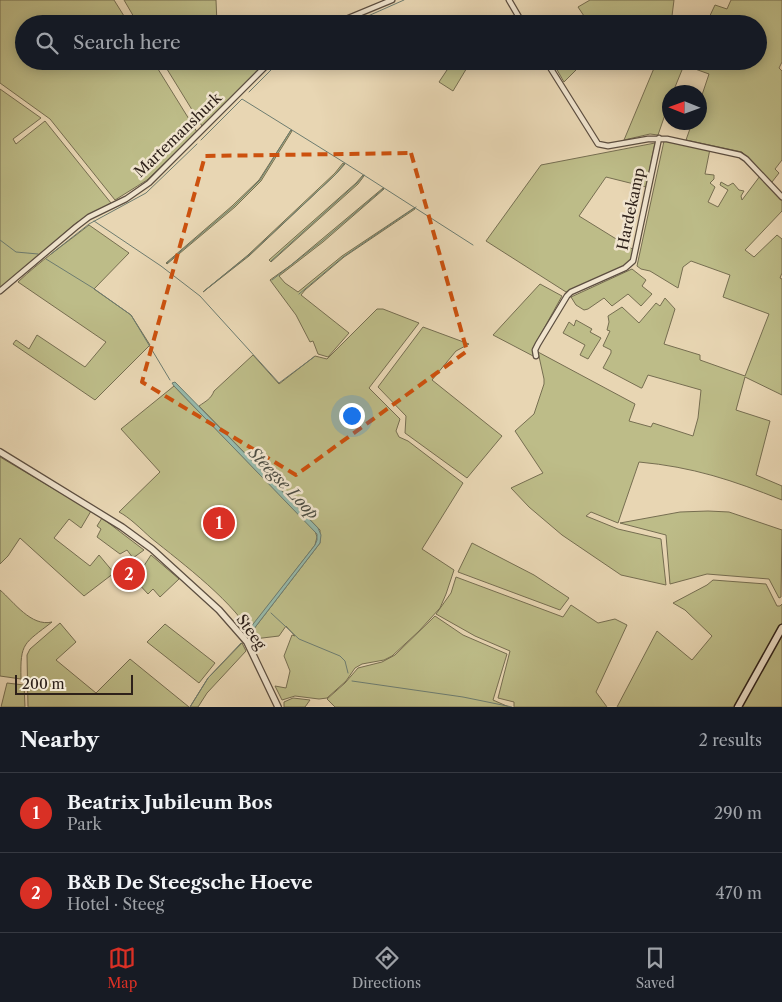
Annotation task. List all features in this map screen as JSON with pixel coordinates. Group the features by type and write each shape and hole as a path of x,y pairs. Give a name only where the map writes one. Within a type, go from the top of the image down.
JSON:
{"main road":[{"path":"738,707 782,628"}],"street":[{"path":"356,15 392,0"},
{"path":"509,0 518,15"},
{"name":"Martemanshurk","path":"0,291 76,227 150,183 262,70"},
{"path":"552,70 598,144 608,146 648,138 659,138 740,155 782,197"},
{"name":"Hardekamp","path":"536,356 535,350 538,344 571,292 625,268 633,261 659,138"},
{"name":"Steeg","path":"0,452 120,522 190,579 247,642 279,704"}],"highlighted area":[{"path":"411,153 467,351 296,475 142,382 205,156"}],"shaded area":[{"path":"0,0 114,0 123,15 15,15 15,70 159,70 197,132 147,180 115,200 50,119 0,83"},
{"path":"124,0 216,0 217,15 133,15"},
{"path":"590,0 674,0 672,15 583,15 578,7"},
{"path":"731,0 782,0 782,62 779,68 782,71 782,160 775,169 779,173 772,182 742,152 686,140 690,130 707,130 707,85 705,85 709,74 698,70 767,70 767,15 710,15 715,5 727,9"},
{"path":"168,70 258,70 202,126"},
{"path":"447,70 466,70 453,91 439,82"},
{"path":"557,70 576,70 564,82"},
{"path":"653,70 682,70 676,85 662,85 662,123 658,135 650,134 624,140"},
{"path":"0,89 41,118 13,139 16,144 45,121 111,203 76,223 0,289"},
{"path":"291,130 261,181 235,207 167,264 259,180"},
{"path":"664,141 710,149 705,174 714,175 714,179 710,183 715,187 708,202 718,207 728,190 720,185 721,182 728,186 733,183 739,190 744,191 741,196 742,200 760,176 782,200 782,211 745,250 754,257 777,235 782,239 782,273 780,278 782,279 782,395 745,377 736,410 770,421 756,475 782,486 782,500 712,475 677,467 639,462 618,523 591,512 586,516 618,529 661,539 666,585 621,575 562,535 529,507 511,488 543,473 515,431 534,414 544,384 538,352 635,404 629,421 651,427 653,423 693,436 698,418 701,390 648,375 641,388 603,368 611,353 611,350 603,346 610,331 607,330 608,316 622,307 639,323 656,303 660,306 665,298 675,309 664,344 700,355 700,360 745,376 769,314 723,297 730,275 691,261 683,267 678,288 650,271 637,266"},
{"path":"655,143 646,187 606,177 579,216 634,250 629,264 566,292 486,241 541,165"},
{"path":"343,163 345,164 336,174 249,256 203,292 248,255 335,173"},
{"path":"363,175 358,184 271,262 269,260 356,183"},
{"path":"383,188 323,242 279,276 298,292 342,256 415,209 344,257 301,295 349,333 328,357 318,354 313,341 310,342 296,315 270,280 291,265"},
{"path":"89,225 129,253 94,289 131,315 150,345 95,400 13,344 16,340 29,349 37,335 85,367 106,342 18,282"},
{"path":"632,269 646,280 642,286 652,294 641,306 628,294 612,306 604,298 584,310 576,305 571,297"},
{"path":"540,284 562,296 533,348 535,357 493,335"},
{"path":"377,309 383,309 419,323 369,388 400,419 396,431 399,437 408,441 463,483 422,549 454,570 440,608 392,656 384,660 362,664 355,668 346,681 327,698 295,696 282,700 275,686 286,688 290,671 284,656 292,635 295,636 286,626 279,636 254,639 246,626 222,598 131,520 119,512 160,472 121,429 174,386 315,531 317,537 315,545 251,628 253,630 320,543 320,530 199,406 210,398 214,391 253,355 279,384 315,356 327,359"},
{"path":"576,320 592,329 590,332 601,338 588,359 580,355 585,345 563,333 569,322 574,326"},
{"path":"423,327 469,344 456,351 432,380 502,436 467,478 405,433 406,416 378,387"},
{"path":"175,382 318,528 321,535 320,543 253,630 250,628 315,545 317,534 174,386 172,383"},
{"path":"0,457 91,511 81,528 69,519 54,538 90,566 99,555 114,573 84,596 20,538 0,564"},
{"path":"680,512 729,512 782,530 781,597 779,598 769,579 707,574 670,584 666,535 620,523"},
{"path":"102,518 144,550 133,558 127,550 120,554 97,537 101,529 97,526"},
{"path":"472,543 534,575 569,598 560,610 458,572"},
{"path":"151,555 179,579 160,597 153,589 148,594 137,582 138,575"},
{"path":"456,577 563,617 571,605 598,623 615,619 627,625 596,692 607,707 514,707 514,702 498,698 510,651 475,636 436,614 451,593"},
{"path":"713,580 766,584 777,606 782,604 782,623 735,707 617,707 657,631 692,660 712,636 685,610 673,603"},
{"path":"0,590 30,617 44,623 52,622 35,635 26,645 21,658 21,679 0,676"},
{"path":"435,616 463,635 507,654 493,700 509,707 335,707 327,699 358,668 382,662 395,655"},
{"path":"60,623 76,642 56,660 96,693 130,659 189,707 28,707 27,655 30,649"},
{"path":"165,624 215,663 199,683 147,642"},
{"path":"782,633 782,707 741,707"},
{"path":"242,643 246,651 207,693 198,707 190,707 208,678"},
{"path":"7,683 24,685 25,707 1,707"},
{"path":"293,698 310,700 305,707 284,707 284,702"}],"waterway":[{"path":"370,15 404,0"},
{"path":"249,92 271,70"},
{"path":"201,140 242,99 473,245"},
{"path":"167,263 234,206 260,180 291,130"},
{"path":"51,254 89,224 146,193 197,144"},
{"path":"204,291 249,255 336,174 344,164"},
{"path":"271,261 364,175"},
{"path":"272,280 322,241 383,189"},
{"path":"299,294 343,257 416,207"},
{"path":"94,221 161,266 200,296 279,383 314,357"},
{"name":"Steegse Loop","path":"0,240 16,252 38,254"},
{"name":"Steegse Loop","path":"46,259 93,288 131,315 170,380"},
{"path":"271,613 299,639 340,656 345,661 348,673"},
{"name":"Steegse Loop","path":"190,707 208,678 241,643"},
{"path":"352,681 463,697 512,707"}],"place":[{"name":"Beatrix Jubileum Bos","path":"219,523"},
{"name":"B&B De Steegsche Hoeve","path":"129,574"}]}
